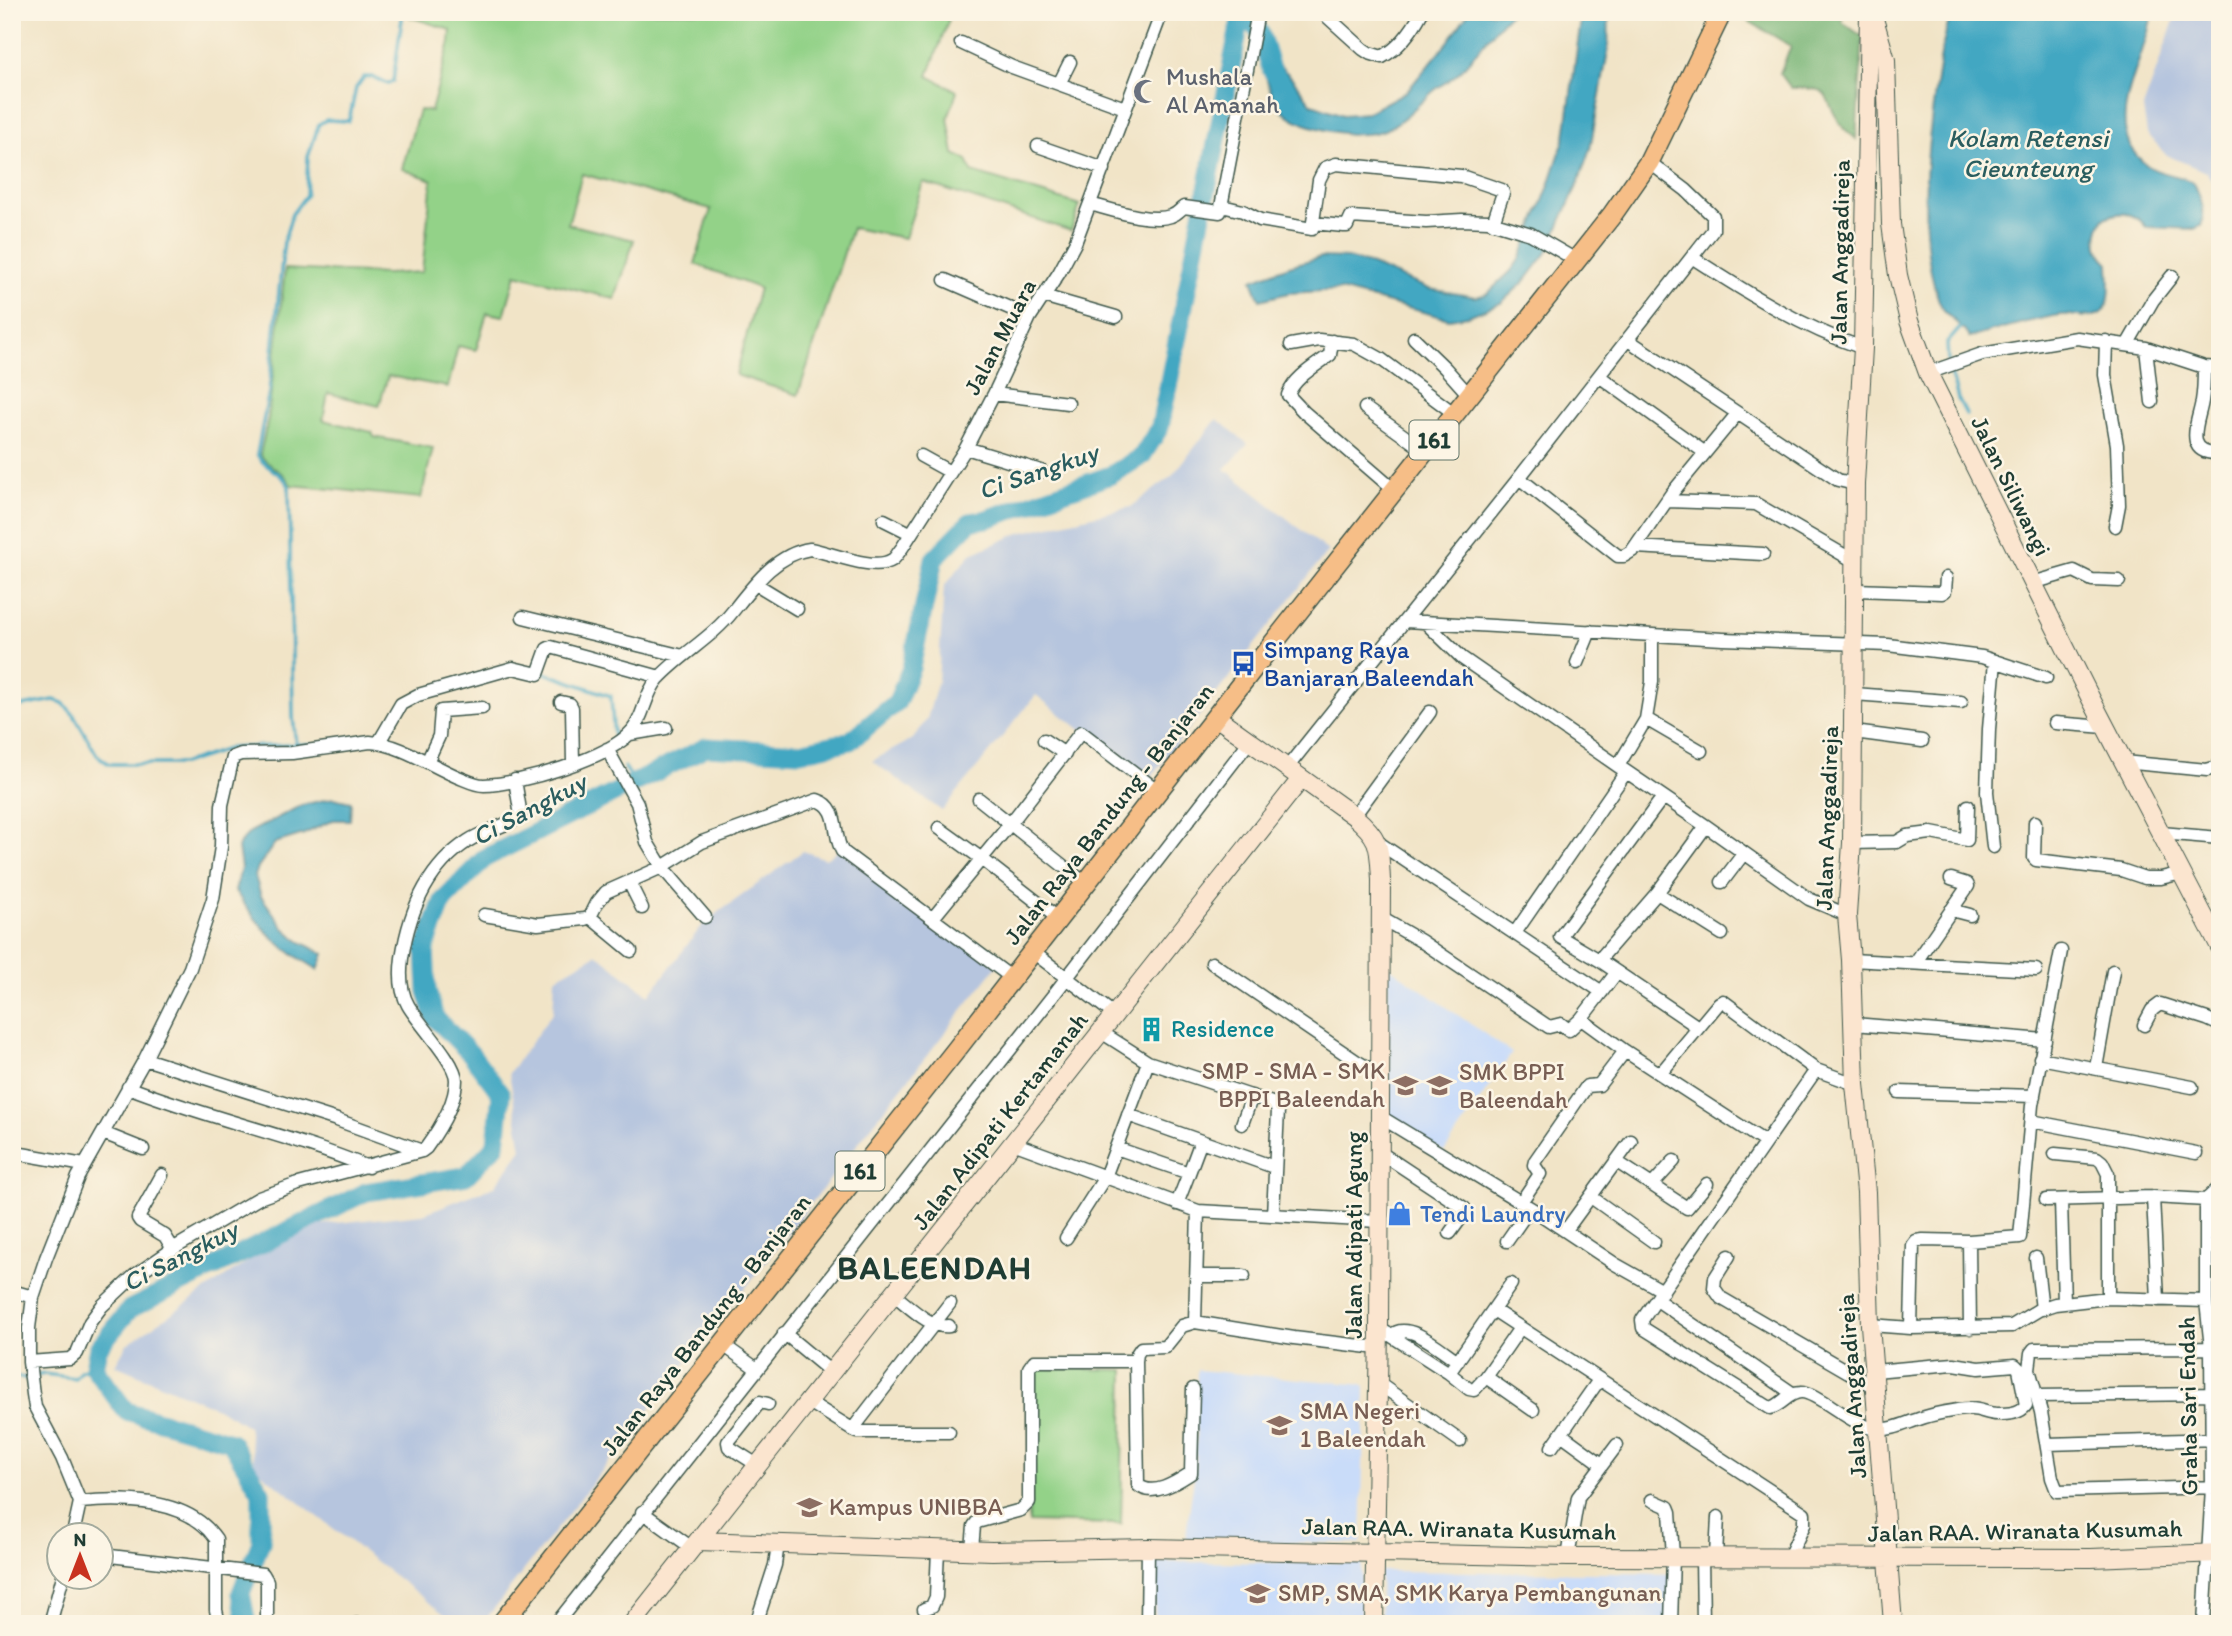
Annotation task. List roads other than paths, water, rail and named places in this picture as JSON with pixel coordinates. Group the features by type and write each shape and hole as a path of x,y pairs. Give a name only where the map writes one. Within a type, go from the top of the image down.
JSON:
{"main road":[{"name":"Jalan Raya Bandung - Banjaran","path":"501,1624 1612,215 1649,162 1722,12"},
{"name":"Jalan Anggadireja","path":"1870,12 1863,348 1855,484 1852,843 1841,913 1852,960 1855,1084 1866,1192 1870,1325 1893,1624"},
{"name":"Jalan Siliwangi","path":"1870,12 1886,60 1889,190 1898,275 1909,321 1942,368 2032,583 2220,947"},
{"path":"1216,717 1354,816 1370,830 1378,843"},
{"name":"Jalan Adipati Kertamanah","path":"640,1621 695,1544 1115,1015 1294,774"},
{"name":"Jalan Adipati Agung","path":"1374,1624 1378,1348 1385,1331 1378,1221 1381,918 1378,843"},
{"name":"Jalan RAA. Wiranata Kusumah","path":"695,1544 1070,1551 1148,1548 1568,1557 1888,1559 2097,1558 2214,1553"}],"street":[{"name":"Jalan Muara","path":"756,584 778,562 802,550 821,550 853,560 880,564 892,560 965,448 1030,317 1075,243 1162,12"},
{"path":"1322,12 1363,49 1382,57 1391,52 1414,26 1422,12"},
{"path":"1219,209 1257,21"},
{"path":"961,43 1012,67 1125,108"},
{"path":"1059,83 1070,62"},
{"path":"1038,146 1104,169"},
{"path":"1294,774 1405,621 1713,230 1713,216 1688,192 1649,162"},
{"path":"1090,204 1139,216 1156,217 1174,215 1184,207 1243,211 1260,220 1312,229 1319,180 1327,166 1336,164 1461,176 1498,189 1503,192 1493,223"},
{"path":"1313,223 1347,226 1351,217 1426,222 1472,220 1531,234 1550,242 1576,260"},
{"path":"1693,258 1750,295 1795,319 1863,348"},
{"path":"2127,345 2153,300 2172,276"},
{"path":"945,280 1030,317"},
{"path":"1043,296 1116,317"},
{"path":"1414,338 1446,368 1469,395"},
{"path":"1942,368 1982,354 2077,338 2146,348 2204,366 2220,368"},
{"path":"1291,345 1319,340 1358,345 1455,414"},
{"path":"1628,340 1716,396 1737,414 1838,480 1855,484"},
{"path":"1332,341 1330,355 1293,386 1288,395 1394,490"},
{"path":"2106,341 2105,375 2118,445 2119,505 2115,526"},
{"path":"2146,348 2152,402"},
{"path":"2204,366 2202,406 2194,433 2198,445 2205,451 2220,453"},
{"path":"1599,376 1704,452"},
{"path":"994,394 1068,403"},
{"path":"1365,408 1425,451"},
{"path":"1519,478 1618,556 1627,555 1704,452 1737,414"},
{"path":"965,448 1041,471"},
{"path":"921,456 950,472"},
{"path":"1667,501 1756,504 1854,561"},
{"path":"884,520 911,533"},
{"path":"1635,547 1763,554"},
{"path":"2032,583 2074,571 2092,580 2119,581"},
{"path":"1855,590 1942,593 1945,591 1946,579"},
{"path":"76,1520 80,1502 62,1458 35,1407 30,1371 29,1328 33,1297 84,1165 145,1059 181,989 214,893 221,847 222,805 233,757 241,754 292,753 379,742 478,784 549,773 609,753 637,724 648,693 660,677 731,614 756,584 797,609"},
{"path":"523,617 683,656"},
{"path":"1405,621 1888,645 1982,657 2046,678"},
{"path":"1425,622 1462,658 1809,900 1841,913"},
{"path":"1577,663 1590,631"},
{"path":"1516,933 1622,769 1646,719 1652,682 1652,635"},
{"path":"379,742 396,718 401,704 418,695 513,668 538,674 547,649 551,647 660,677"},
{"path":"1993,847 1987,792 1995,661"},
{"path":"1854,694 1961,702"},
{"path":"561,702 570,704 572,708 573,763"},
{"path":"427,762 439,736 441,711 482,708"},
{"path":"1354,816 1430,712"},
{"path":"1646,719 1701,751"},
{"path":"2055,723 2105,727"},
{"path":"629,734 666,728"},
{"path":"933,918 1010,824 1079,733 1082,732 1158,791"},
{"path":"1854,732 1922,741"},
{"path":"1044,740 1065,754"},
{"path":"556,1624 1066,979 1249,741"},
{"path":"609,753 637,803 647,842 662,867 705,917"},
{"path":"2123,762 2207,770 2220,766"},
{"path":"30,1371 70,1359 77,1353 90,1322 102,1306 134,1276 173,1249 259,1198 295,1185 422,1151 446,1116 456,1079 451,1064 408,1005 403,993 401,965 406,929 421,892 434,873 468,841 521,816 515,780"},
{"path":"1663,797 1560,937 1698,1027"},
{"path":"979,799 1086,884"},
{"path":"590,917 606,892 662,867 702,842 809,801 819,800 827,805 835,818 842,851 1012,978"},
{"path":"1852,843 1897,842 1908,836 1931,833 1967,840 1968,806"},
{"path":"2035,822 2036,860 2120,870 2145,878 2161,878 2182,873"},
{"path":"1599,960 1657,893 1706,826"},
{"path":"939,828 1059,919"},
{"path":"2161,833 2220,838"},
{"path":"1378,843 1602,992"},
{"path":"1722,883 1744,853"},
{"path":"1915,963 1968,887 1967,884 1951,879"},
{"path":"629,882 642,908"},
{"path":"1657,893 1722,934"},
{"path":"1951,910 1970,915"},
{"path":"484,915 538,924 590,917 631,951"},
{"path":"1381,918 1421,941 1549,1027 1560,1024 1569,1030 1581,1019 1616,972"},
{"path":"1911,1328 1913,1245 1923,1240 1969,1241 2020,1237 2026,1151 2031,1121 2023,1095 2040,1058 2039,1039 2062,951"},
{"path":"1033,952 1115,1015"},
{"path":"1852,960 2036,970"},
{"path":"1212,963 1380,1075"},
{"path":"2096,1068 2113,971"},
{"path":"1660,1074 1718,1003 1726,1002 1816,1070 1855,1084"},
{"path":"2144,1025 2152,1010 2160,1004 2220,1025"},
{"path":"1581,1019 1625,1051 1765,1142"},
{"path":"1854,1024 2039,1039"},
{"path":"1101,1032 1148,1062 1274,1103 1277,1108 1273,1215"},
{"path":"1507,1241 1540,1174 1534,1165 1535,1161 1587,1086 1599,1085 1625,1051"},
{"path":"2040,1058 2192,1087"},
{"path":"145,1059 337,1120 422,1151"},
{"path":"1066,1238 1105,1177 1148,1062"},
{"path":"1795,1392 1770,1408 1643,1328 1642,1320 1816,1070"},
{"path":"128,1087 211,1117 323,1150 368,1167"},
{"path":"1899,1092 2023,1095"},
{"path":"1242,1124 1252,1096"},
{"path":"1128,1115 1274,1167"},
{"path":"1379,1116 1566,1230 1795,1392 1806,1392 1855,1422 1878,1430 1970,1408 1983,1413 2010,1413 2023,1409 2026,1405 2019,1369 2015,1365 1929,1366 1875,1380 1721,1298 1714,1288 1715,1278 1729,1256"},
{"path":"2031,1121 2196,1153"},
{"path":"103,1133 143,1149"},
{"path":"1177,1204 1201,1141"},
{"path":"1566,1230 1631,1141"},
{"path":"1013,1143 1198,1211 1378,1221"},
{"path":"1116,1148 1189,1173"},
{"path":"1378,1151 1462,1206 1466,1211 1450,1233"},
{"path":"16,1153 84,1165"},
{"path":"2055,1154 2097,1158 2108,1174 2108,1298"},
{"path":"1653,1185 1674,1161"},
{"path":"1617,1162 1689,1208 1707,1184"},
{"path":"162,1175 138,1218 164,1236 173,1249"},
{"path":"2046,1200 2153,1197 2206,1200 2220,1187"},
{"path":"1591,1197 1654,1242"},
{"path":"2153,1197 2158,1300"},
{"name":"Graha Sari Endah","path":"2204,1624 2214,1553 2216,1487 2216,1439 2206,1301 2206,1200"},
{"path":"2062,1201 2064,1303"},
{"path":"1195,1322 1198,1211"},
{"path":"2206,1234 2220,1232"},
{"path":"1969,1241 1969,1328"},
{"path":"2036,1258 2042,1309"},
{"path":"1196,1276 1244,1276"},
{"path":"1450,1373 1511,1284"},
{"path":"12,1291 33,1297"},
{"path":"893,1294 934,1324 949,1326"},
{"path":"1870,1325 1969,1328 2017,1324 2042,1309 2064,1303 2108,1298 2206,1301"},
{"path":"852,1430 950,1303"},
{"path":"1494,1311 1804,1513 1804,1525 1788,1557"},
{"path":"1193,1390 1191,1472 1154,1491 1141,1488 1138,1485 1138,1350 1165,1347 1182,1326 1195,1322 1294,1339 1378,1348"},
{"path":"1385,1331 1450,1373 1472,1391 1486,1377 1520,1328"},
{"path":"1385,1331 1412,1331 1458,1361"},
{"path":"786,1334 784,1333 831,1372"},
{"path":"722,1344 757,1369"},
{"path":"2211,1348 2034,1349 2029,1369 2037,1396 2052,1478 2055,1489 2059,1492 2216,1487"},
{"path":"972,1549 974,1526 977,1522 1021,1510 1029,1502 1031,1363 1136,1361"},
{"path":"1486,1377 1533,1410"},
{"path":"1552,1447 1599,1380"},
{"path":"1378,1383 1460,1441"},
{"path":"2037,1396 2211,1394"},
{"path":"759,1466 729,1447 728,1442 760,1402 768,1404"},
{"path":"809,1402 852,1430 863,1433 949,1432"},
{"path":"1560,1434 1602,1464"},
{"path":"2047,1444 2216,1439"},
{"path":"1568,1557 1577,1497 1618,1445"},
{"path":"1653,1500 1669,1509 1672,1556 1671,1624"},
{"path":"80,1502 144,1502 187,1515 211,1531 216,1539 221,1568 216,1610 219,1624"},
{"path":"643,1513 695,1544"},
{"path":"1703,1624 1709,1556 1718,1517"},
{"path":"756,1624 775,1564 778,1544"},
{"path":"1147,1624 1148,1548"},
{"path":"924,1609 932,1606 936,1597 938,1549"},
{"path":"116,1557 262,1574 267,1581 267,1616"},
{"path":"50,1624 59,1590"}],"water":[{"path":"1469,12 1512,12 1459,72 1401,120 1382,131 1348,134 1304,124 1288,115 1272,95 1266,76 1273,64 1277,63 1312,104 1343,115 1367,113 1407,91"},
{"path":"1582,12 1609,12 1608,51 1590,149 1578,184 1546,254 1525,281 1501,303 1468,316 1449,319 1340,290 1289,293 1260,300 1252,280 1321,257 1347,258 1372,265 1429,289 1476,297 1487,294 1511,271 1521,257 1548,188 1565,137"},
{"name":"Kolam Retensi Cieunteung","path":"1952,12 2152,12 2149,31 2129,93 2125,113 2126,133 2133,151 2148,166 2194,183 2202,204 2203,221 2201,226 2194,229 2146,227 2137,218 2127,214 2104,218 2098,230 2097,242 2100,253 2109,263 2110,288 2106,307 2099,314 2088,317 2048,317 1969,338 1939,301 1928,252 1925,197 1935,92"},
{"path":"333,798 351,802 350,820 333,820 304,834 275,843 255,876 261,896 284,928 299,941 324,954 318,970 274,939 235,891 241,868 238,848 250,832 302,805"}],"waterway":[{"path":"296,745 293,717 289,486 257,454 269,391 284,241 292,214 306,195 308,157 319,124 326,120 349,121 356,88 364,77 372,77 388,84 393,81 403,12"},
{"name":"Ci Sangkuy","path":"247,1624 241,1593 261,1542 261,1492 231,1442 126,1411 94,1368 98,1348 130,1309 366,1192 466,1176 496,1145 501,1094 471,1054 435,1018 427,991 425,948 443,901 485,858 706,747 800,752 850,741 897,702 911,668 934,559 970,522 987,519 1111,475 1142,456 1160,427 1242,12"},
{"path":"1247,12 1260,33 1271,69 1285,88"},
{"path":"1948,362 1947,343 1961,327"},
{"path":"1950,370 1958,399 1966,414"},
{"path":"542,672 611,696 614,741"},
{"path":"12,708 54,700 63,703 74,715 97,755 109,764 182,764 231,748 310,744"},
{"path":"624,767 635,782"},
{"path":"35,1376 44,1374 75,1378 81,1370 94,1368"},
{"path":"12,1377 27,1378"}],"place":[{"name":"Mushala Al Amanah","path":"1146,91"},
{"name":"Simpang Raya Banjaran Baleendah","path":"1244,664"},
{"name":"Residence","path":"1151,1029"},
{"name":"SMP - SMA - SMK BPPI Baleendah","path":"1405,1085"},
{"name":"SMK BPPI Baleendah","path":"1439,1086"},
{"name":"Tendi Laundry","path":"1400,1214"},
{"name":"SMA Negeri 1 Baleendah","path":"1280,1425"},
{"name":"Kampus UNIBBA","path":"809,1507"},
{"name":"SMP, SMA, SMK Karya Pembangunan","path":"1258,1593"}],"district":[{"name":"BALEENDAH","path":"935,1268"}]}
